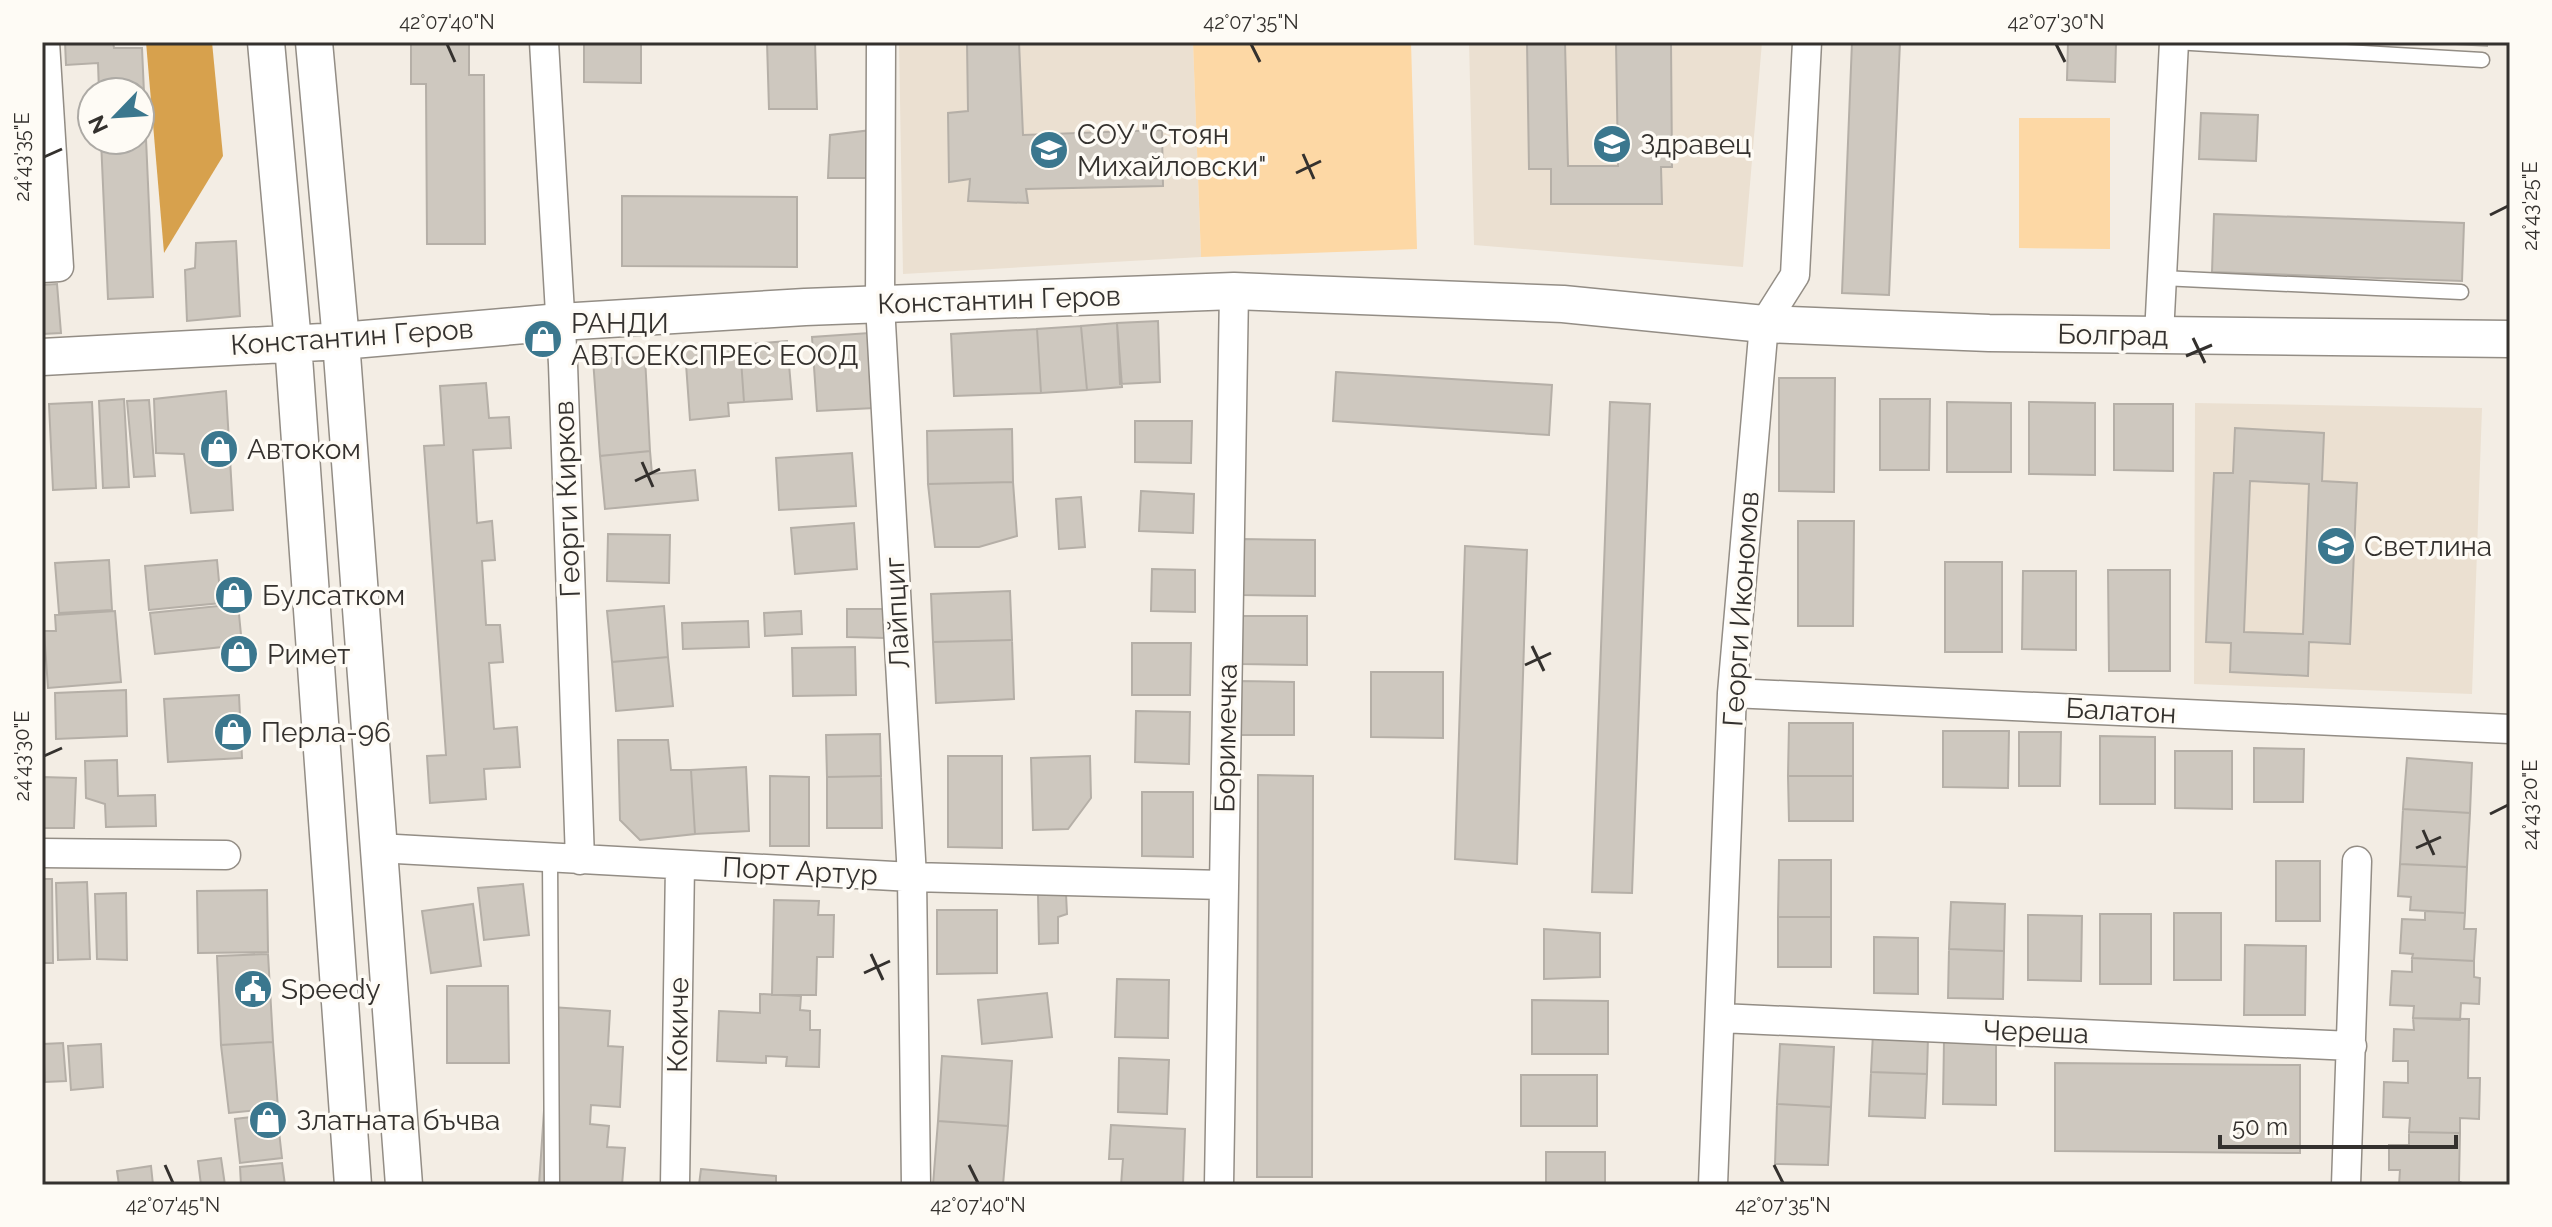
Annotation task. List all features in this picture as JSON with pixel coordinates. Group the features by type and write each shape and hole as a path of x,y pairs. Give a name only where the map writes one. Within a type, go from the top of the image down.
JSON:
{"street":[{"path":"42,268 59,267 45,42"},
{"path":"266,42 293,343 353,1185"},
{"path":"314,42 341,341 404,1185"},
{"name":"Георги Кирков","path":"544,42 560,322 580,860"},
{"name":"Лайпциг","path":"881,42 880,305 912,877 916,1185"},
{"name":"Георги Икономов","path":"1713,1185 1732,693 1764,324 1795,275 1807,42"},
{"path":"2159,335 2174,42"},
{"name":"Константин Геров","path":"42,357 341,341 560,322 1234,291 1563,304 1764,324"},
{"name":"Боримечка","path":"1219,1185 1234,291"},
{"name":"Болград","path":"1764,324 1989,333 2510,339"},
{"name":"Балатон","path":"1732,693 2510,729"},
{"name":"Порт Артур","path":"378,848 912,877 1223,885"},
{"path":"42,853 226,855"},
{"path":"2346,1185 2357,861"},
{"name":"Кокиче","path":"675,1185 680,865"},
{"name":"Череша","path":"1720,1018 2352,1046"}],"lane":[{"path":"2174,42 2482,60"},
{"path":"2162,278 2461,292"},
{"path":"550,858 552,1185"}],"shaded area":[{"path":"146,42 212,42 223,156 164,253 156,156 156,76 149,76"},
{"name":"СОУ \"Стоян Михайловски\"","path":"899,42 1193,42 1201,257 903,274"},
{"path":"1193,42 1411,42 1417,249 1201,257"},
{"name":"Здравец","path":"1469,42 1762,42 1743,267 1474,245"},
{"path":"2019,118 2110,118 2110,249 2019,248"},
{"name":"Светлина","path":"2195,403 2482,408 2472,694 2194,684"}],"building":[{"path":"65,42 113,42 114,48 142,48 143,76 98,76 98,63 66,65"},
{"path":"411,42 469,42 469,75 484,75 485,244 427,244 426,84 411,84"},
{"path":"584,42 641,42 641,83 584,82"},
{"path":"767,42 815,42 817,109 769,109"},
{"path":"967,42 1019,42 1023,135 1162,130 1163,186 1026,189 1028,203 968,201 970,179 949,182 948,113 968,111"},
{"path":"1527,42 1565,42 1568,166 1618,166 1616,42 1671,42 1672,167 1661,167 1662,204 1551,204 1551,169 1529,169"},
{"path":"1852,42 1900,42 1889,295 1842,293"},
{"path":"2068,42 2116,42 2115,82 2067,80"},
{"path":"2424,42 2487,42 2487,46"},
{"path":"2201,113 2258,115 2256,161 2199,159"},
{"path":"872,130 872,178 828,178 830,135"},
{"path":"102,156 147,156 153,297 108,299"},
{"path":"622,196 797,197 797,267 622,266"},
{"path":"2214,214 2464,223 2462,281 2212,272"},
{"path":"236,241 240,316 187,321 185,270 195,268 196,243"},
{"path":"57,284 61,333 42,334 42,285"},
{"path":"1158,321 1160,382 1120,384 1117,323"},
{"path":"1117,323 1122,387 1087,390 1081,326"},
{"path":"1081,326 1087,390 1041,393 1037,329"},
{"path":"1037,329 1041,393 954,396 951,334"},
{"path":"869,333 874,408 817,411 812,337"},
{"path":"787,341 792,399 744,402 740,345"},
{"path":"740,345 744,402 728,403 729,416 690,420 685,350"},
{"path":"645,357 650,451 600,456 593,359"},
{"path":"1336,372 1552,385 1549,435 1333,421"},
{"path":"1779,378 1835,378 1834,492 1779,491"},
{"path":"486,383 489,418 509,417 511,448 473,450 477,523 492,521 495,560 482,561 486,625 500,625 503,662 489,663 494,729 517,727 520,767 484,769 486,799 430,803 427,756 446,755 424,446 444,445 440,386"},
{"path":"226,391 233,510 191,513 184,454 156,453 154,399"},
{"path":"124,399 129,487 103,488 99,401"},
{"path":"1880,399 1930,399 1929,470 1880,470"},
{"path":"149,400 155,476 134,477 127,401"},
{"path":"92,402 96,488 53,490 49,404"},
{"path":"1610,402 1650,404 1632,893 1592,892"},
{"path":"1947,402 2011,403 2011,472 1947,472"},
{"path":"2029,402 2095,403 2095,475 2029,474"},
{"path":"2114,404 2173,404 2173,471 2114,470"},
{"path":"1135,421 1192,421 1191,463 1135,462"},
{"path":"2235,428 2324,433 2322,481 2357,483 2350,644 2309,642 2308,676 2230,672 2231,643 2206,642 2214,473 2233,473","holes":["2250,481 2309,484 2303,634 2244,632"]},
{"path":"1012,429 1013,482 928,484 927,431"},
{"path":"650,451 652,474 695,470 698,500 605,509 600,456"},
{"path":"852,453 856,506 779,510 776,458"},
{"path":"1013,482 1017,536 979,547 935,547 928,484"},
{"path":"1141,491 1194,494 1193,533 1139,531"},
{"path":"1081,497 1085,547 1059,549 1056,499"},
{"path":"1798,521 1854,521 1853,626 1798,626"},
{"path":"854,523 857,569 795,574 791,528"},
{"path":"608,534 670,535 669,583 607,581"},
{"path":"1241,539 1315,540 1315,596 1241,595"},
{"path":"1465,546 1527,550 1517,864 1455,859"},
{"path":"109,560 112,610 59,613 55,563"},
{"path":"217,560 221,603 149,610 145,566"},
{"path":"1945,562 2002,562 2002,652 1945,652"},
{"path":"1152,569 1195,570 1195,612 1151,611"},
{"path":"2108,570 2170,570 2170,671 2109,671"},
{"path":"2023,571 2076,571 2076,650 2022,649"},
{"path":"1010,591 1012,640 933,642 931,594"},
{"path":"238,604 242,645 155,654 150,613"},
{"path":"664,606 668,657 612,662 607,611"},
{"path":"847,609 885,609 885,638 847,637"},
{"path":"115,611 121,682 48,688 44,631 56,631 55,615"},
{"path":"801,611 802,634 765,636 764,613"},
{"path":"1241,616 1307,616 1307,665 1241,664"},
{"path":"748,621 749,647 683,649 682,623"},
{"path":"1012,640 1014,699 936,703 933,642"},
{"path":"1132,643 1191,643 1190,695 1132,695"},
{"path":"855,647 856,695 793,696 792,648"},
{"path":"668,657 673,706 616,711 612,662"},
{"path":"1371,672 1443,672 1443,738 1371,737"},
{"path":"1237,681 1294,682 1294,735 1237,735"},
{"path":"126,690 127,736 56,739 55,693"},
{"path":"239,695 242,758 168,762 164,699"},
{"path":"1136,711 1190,712 1189,764 1135,762"},
{"path":"1789,723 1853,723 1853,776 1788,776"},
{"path":"1943,731 2009,731 2008,788 1943,787"},
{"path":"2019,732 2061,732 2060,786 2019,786"},
{"path":"880,734 881,776 827,777 826,735"},
{"path":"2100,736 2155,737 2155,804 2100,804"},
{"path":"618,740 668,740 671,770 691,770 695,834 640,840 620,820"},
{"path":"2254,748 2304,749 2303,802 2254,802"},
{"path":"2175,751 2232,751 2232,809 2175,808"},
{"path":"948,756 1002,756 1002,848 948,847"},
{"path":"1090,756 1091,798 1068,829 1033,830 1031,758"},
{"path":"2407,758 2472,763 2470,813 2403,809"},
{"path":"117,760 118,796 155,795 156,826 106,827 105,804 86,798 85,761"},
{"path":"746,767 749,831 695,834 691,770"},
{"path":"1258,775 1313,776 1312,1177 1257,1177"},
{"path":"770,776 809,777 809,846 770,846"},
{"path":"881,776 882,828 827,828 827,777"},
{"path":"1788,776 1853,776 1853,821 1789,821"},
{"path":"42,777 76,778 74,828 42,828"},
{"path":"1142,792 1193,792 1193,857 1142,856"},
{"path":"2403,809 2470,813 2467,867 2400,864"},
{"path":"1779,860 1831,860 1831,917 1778,917"},
{"path":"2276,861 2320,861 2320,921 2276,921"},
{"path":"2400,864 2467,867 2465,913 2410,910 2411,897 2398,896"},
{"path":"42,879 52,879 53,963 42,963"},
{"path":"87,882 90,959 58,960 56,883"},
{"path":"523,884 529,935 484,940 478,888"},
{"path":"267,890 268,952 198,953 197,891"},
{"path":"126,893 127,960 97,959 95,894"},
{"path":"1038,894 1066,894 1067,914 1058,917 1058,943 1039,944"},
{"path":"774,900 819,901 818,915 834,915 833,957 817,957 816,995 772,995"},
{"path":"1951,902 2005,904 2004,951 1949,949"},
{"path":"473,904 481,966 431,973 422,911"},
{"path":"937,910 997,910 997,973 937,974"},
{"path":"2425,911 2465,913 2464,929 2476,929 2474,961 2412,958 2413,954 2400,953 2402,919 2425,920"},
{"path":"2174,913 2221,913 2221,980 2174,980"},
{"path":"2100,914 2151,914 2151,984 2100,984"},
{"path":"2028,915 2082,916 2081,981 2028,980"},
{"path":"1778,917 1831,917 1831,967 1778,967"},
{"path":"1544,929 1600,933 1600,977 1544,979"},
{"path":"1874,937 1918,938 1918,994 1874,993"},
{"path":"2245,945 2306,946 2305,1015 2244,1015"},
{"path":"1949,949 2004,951 2003,999 1948,998"},
{"path":"268,954 273,1042 221,1045 217,956"},
{"path":"2412,958 2474,961 2474,977 2480,978 2479,1004 2461,1003 2460,1020 2413,1018 2414,1006 2390,1005 2392,971 2412,972"},
{"path":"1117,979 1169,980 1168,1038 1115,1037"},
{"path":"447,986 508,986 509,1063 447,1063"},
{"path":"1047,993 1052,1037 982,1044 978,1000"},
{"path":"760,994 801,996 800,1010 810,1011 810,1030 820,1030 819,1067 786,1066 787,1057 766,1056 766,1063 717,1061 719,1011 760,1013"},
{"path":"1532,1000 1608,1001 1608,1054 1532,1054"},
{"path":"551,1007 610,1011 608,1046 623,1047 620,1107 591,1105 590,1124 609,1126 607,1147 625,1148 622,1185 539,1185"},
{"path":"2413,1018 2469,1019 2468,1078 2480,1078 2479,1119 2460,1118 2460,1133 2409,1132 2410,1118 2383,1117 2384,1082 2408,1083 2408,1061 2393,1061 2394,1029 2414,1030"},
{"path":"1873,1033 1928,1037 1927,1074 1871,1072"},
{"path":"1944,1040 1996,1041 1996,1105 1943,1104"},
{"path":"273,1042 278,1108 229,1113 221,1045"},
{"path":"63,1043 66,1081 45,1082 43,1044"},
{"path":"101,1044 103,1087 71,1090 68,1046"},
{"path":"1780,1044 1834,1047 1831,1107 1777,1104"},
{"path":"942,1056 1012,1061 1008,1126 938,1121"},
{"path":"1119,1058 1169,1060 1167,1114 1118,1112"},
{"path":"2055,1063 2300,1065 2300,1153 2055,1151"},
{"path":"1871,1072 1927,1074 1925,1118 1869,1116"},
{"path":"1521,1075 1597,1075 1597,1126 1521,1126"},
{"path":"1777,1104 1831,1107 1828,1165 1775,1164"},
{"path":"277,1114 282,1158 240,1163 235,1119"},
{"path":"938,1121 1008,1126 1003,1185 933,1185"},
{"path":"1111,1125 1185,1129 1183,1185 1121,1185 1123,1159 1109,1159"},
{"path":"2409,1132 2460,1133 2459,1181 2465,1185 2399,1185 2400,1170 2389,1170 2389,1145 2409,1145"},
{"path":"1546,1152 1605,1152 1605,1185 1546,1185"},
{"path":"221,1158 225,1185 201,1185 198,1161"},
{"path":"282,1163 285,1185 241,1185 240,1167"},
{"path":"151,1166 153,1185 119,1185 117,1171"},
{"path":"701,1169 776,1176 776,1185 699,1185"}],"place":[{"name":"Здравец","path":"1612,144"},
{"name":"СОУ \"Стоян Михайловски\"","path":"1049,150"},
{"name":"РАНДИ АВТОЕКСПРЕС ЕООД","path":"543,339"},
{"name":"Автоком","path":"219,449"},
{"name":"Светлина","path":"2336,546"},
{"name":"Булсатком","path":"234,595"},
{"name":"Римет","path":"239,654"},
{"name":"Перла-96","path":"233,732"},
{"name":"Speedy","path":"253,989"},
{"name":"Златната бъчва","path":"268,1120"}]}
